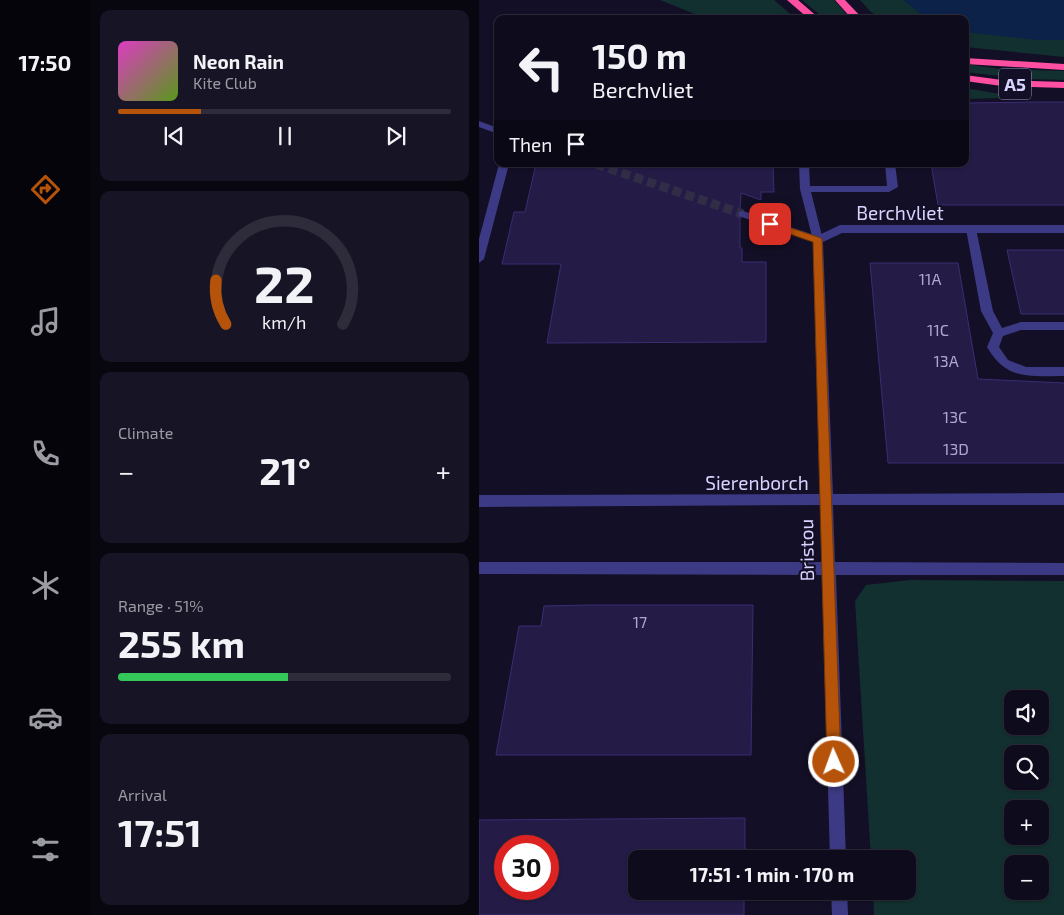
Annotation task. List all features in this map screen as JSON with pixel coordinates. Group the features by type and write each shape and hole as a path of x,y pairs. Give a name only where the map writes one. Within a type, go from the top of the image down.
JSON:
{"highway":[{"path":"792,0 810,15"},
{"path":"840,0 854,15"},
{"name":"A5","path":"969,61 1041,68 1064,67"},
{"name":"A5","path":"969,79 1002,83 1064,85"}],"street":[{"path":"479,124 494,129"},
{"path":"479,259 503,167"},
{"name":"Bristou","path":"804,167 805,189 818,240 827,569 838,850"},
{"path":"805,189 889,189 893,187 890,167"},
{"path":"743,214 818,240"},
{"name":"Berchvliet","path":"818,240 840,229 1064,229"},
{"path":"971,229 987,311 999,333"},
{"path":"1064,326 1021,326 999,333 993,347 1004,363 1025,372 1064,372"},
{"name":"Sierenborch","path":"479,501 1064,499"},
{"path":"479,568 1064,568"},
{"path":"839,900 840,915"}],"green space":[{"path":"660,0 774,0 791,15 697,15"},
{"path":"802,0 834,0 847,15 820,15"},
{"path":"860,0 1064,0 1064,57 969,47 969,15 876,15"},
{"path":"969,65 1001,69 1064,71 1064,80 1027,79 969,72"},
{"path":"969,89 1000,94 1001,98 969,99"},
{"path":"910,580 1064,581 1064,915 874,915 873,900 916,900 916,850 870,850 855,601 866,585"}],"water":[{"path":"903,0 1064,0 1064,40 1037,40 969,32 969,15 922,15"}],"building":[{"path":"1065,102 1065,205 938,205 932,167 969,167 969,103"},
{"path":"535,167 773,167 774,192 761,192 761,200 741,193 740,210 737,212 737,217 740,218 742,262 766,262 766,342 547,343 561,264 502,264 514,212 525,212"},
{"path":"1007,250 1065,250 1065,314 1021,314"},
{"path":"870,263 958,263 978,379 1065,383 1065,463 888,463"},
{"path":"753,605 751,755 496,755 519,626 541,626 544,606"},
{"path":"745,818 745,850 628,850 628,900 744,900 744,915 479,915 479,820"}],"tunnel":[{"path":"605,167 743,214"}],"route":[{"path":"770,224 818,240 834,762"}]}
